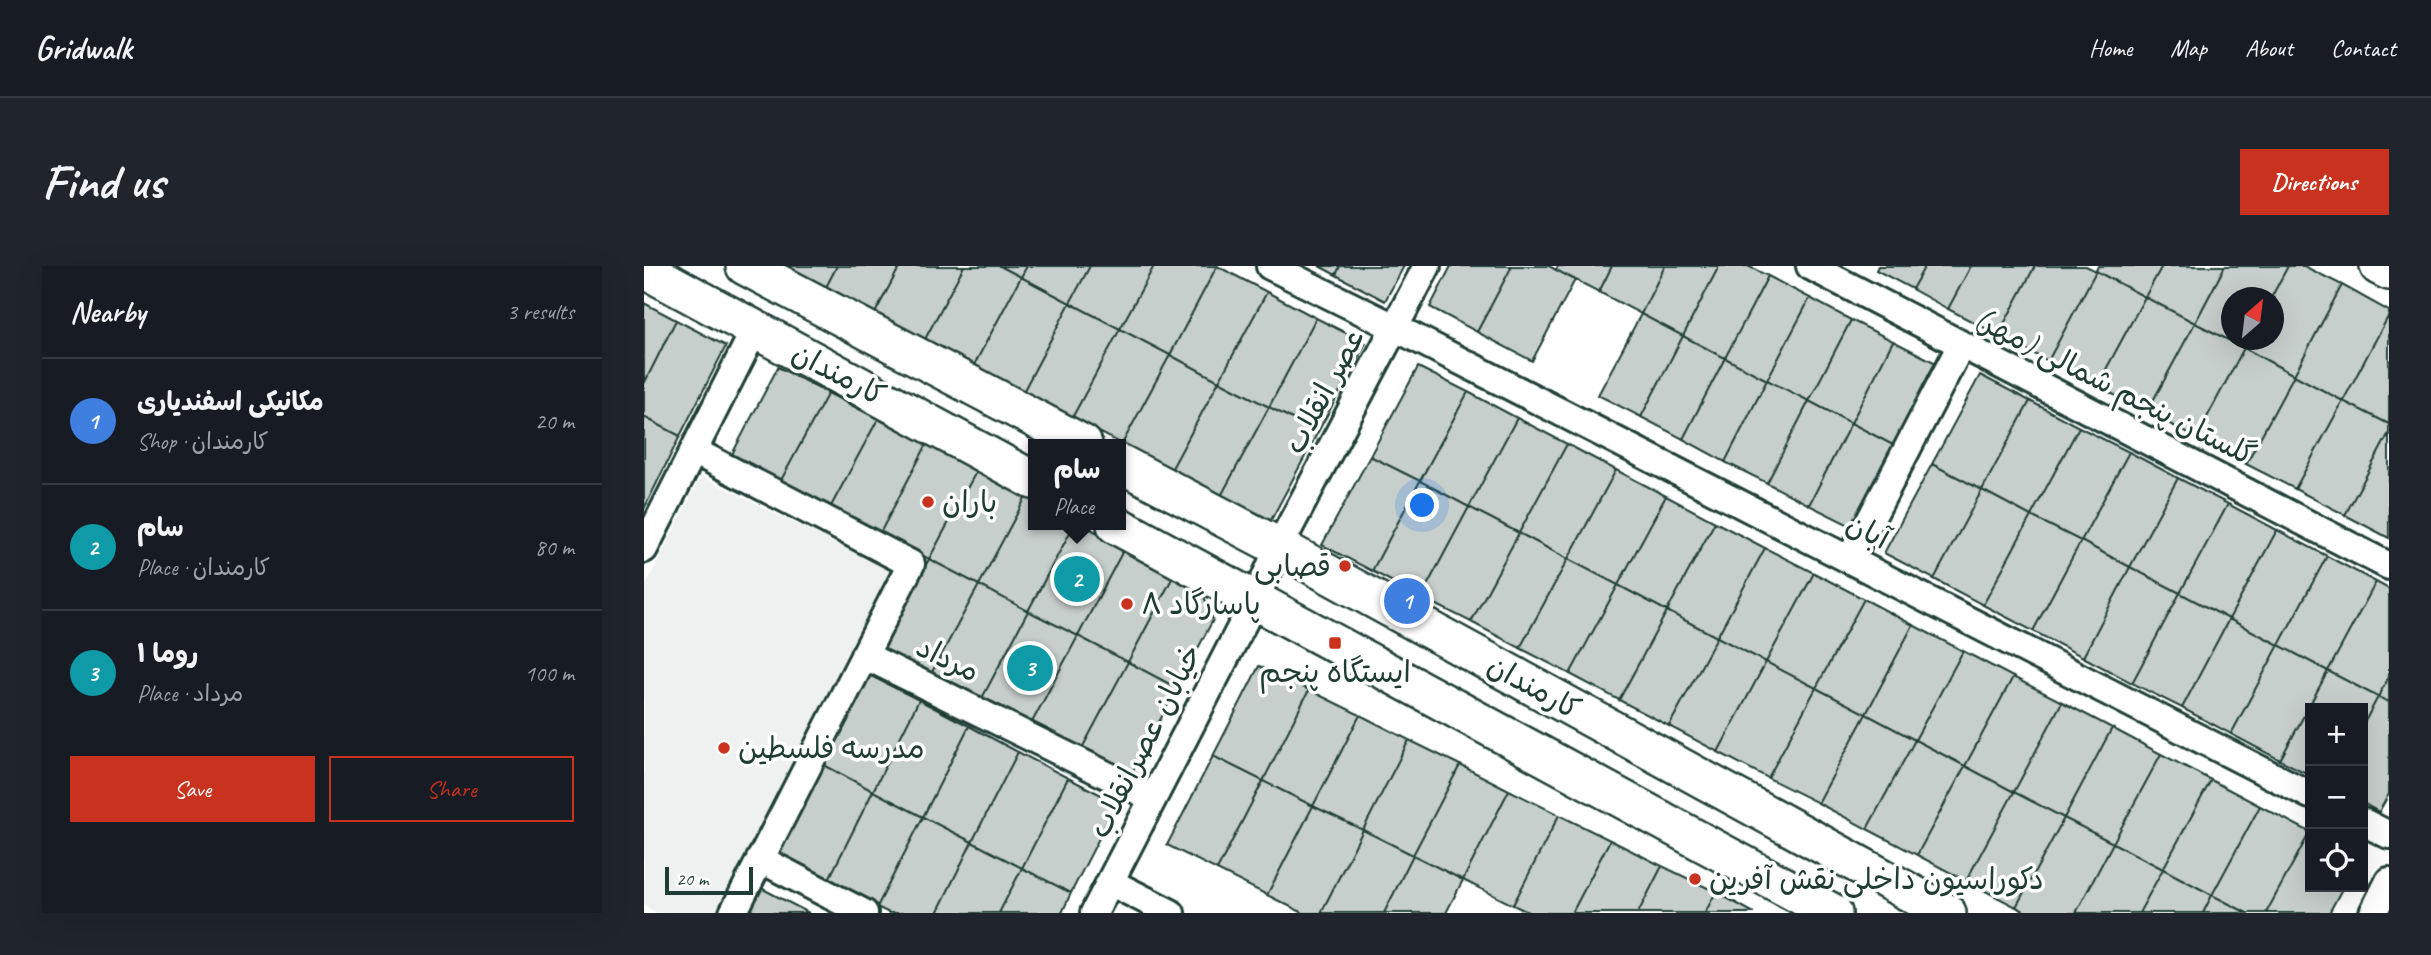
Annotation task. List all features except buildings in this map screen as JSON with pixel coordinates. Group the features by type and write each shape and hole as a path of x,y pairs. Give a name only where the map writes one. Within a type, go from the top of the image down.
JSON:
{"main road":[{"name":"کارمندان","path":"745,266 1074,439"},
{"path":"2379,266 2389,271"},
{"name":"کارمندان","path":"644,269 1028,477"},
{"name":"کارمندان","path":"1126,467 1279,547 1947,913"},
{"name":"کارمندان","path":"1125,530 1833,913"}],"street":[{"name":"آبان","path":"1270,266 2305,792"},
{"name":"عصر انقلاب","path":"1255,600 1279,547 1427,266"},
{"name":"گلستان پنجم شمالی (مهر)","path":"1810,266 2389,566"},
{"path":"645,546 755,329"},
{"path":"1850,559 1961,345"},
{"path":"694,451 911,564 733,913"},
{"name":"خیابان عصرانقلاب","path":"1094,913 1255,600"},
{"name":"مرداد","path":"864,655 1153,799"},
{"path":"2368,824 2389,835"},
{"path":"760,859 864,913"},
{"path":"2373,913 2389,881"},
{"path":"1110,882 1171,913"}],"shaded area":[{"name":"مدرسه فلسطین","path":"701,476 892,572 720,913 657,913 644,906 644,589"}],"place":[{"name":"باران","path":"928,502"},
{"name":"قصابی","path":"1345,566"},
{"name":"سام","path":"1077,579"},
{"name":"مکانیکی اسفندیاری","path":"1407,601"},
{"name":"پاسارگاد ۸","path":"1127,604"},
{"name":"ایستگاه پنجم","path":"1335,643"},
{"name":"روما ۱","path":"1030,668"},
{"name":"مدرسه فلسطین","path":"724,748"},
{"name":"دکوراسیون داخلی نقش آفرین","path":"1695,879"}]}
